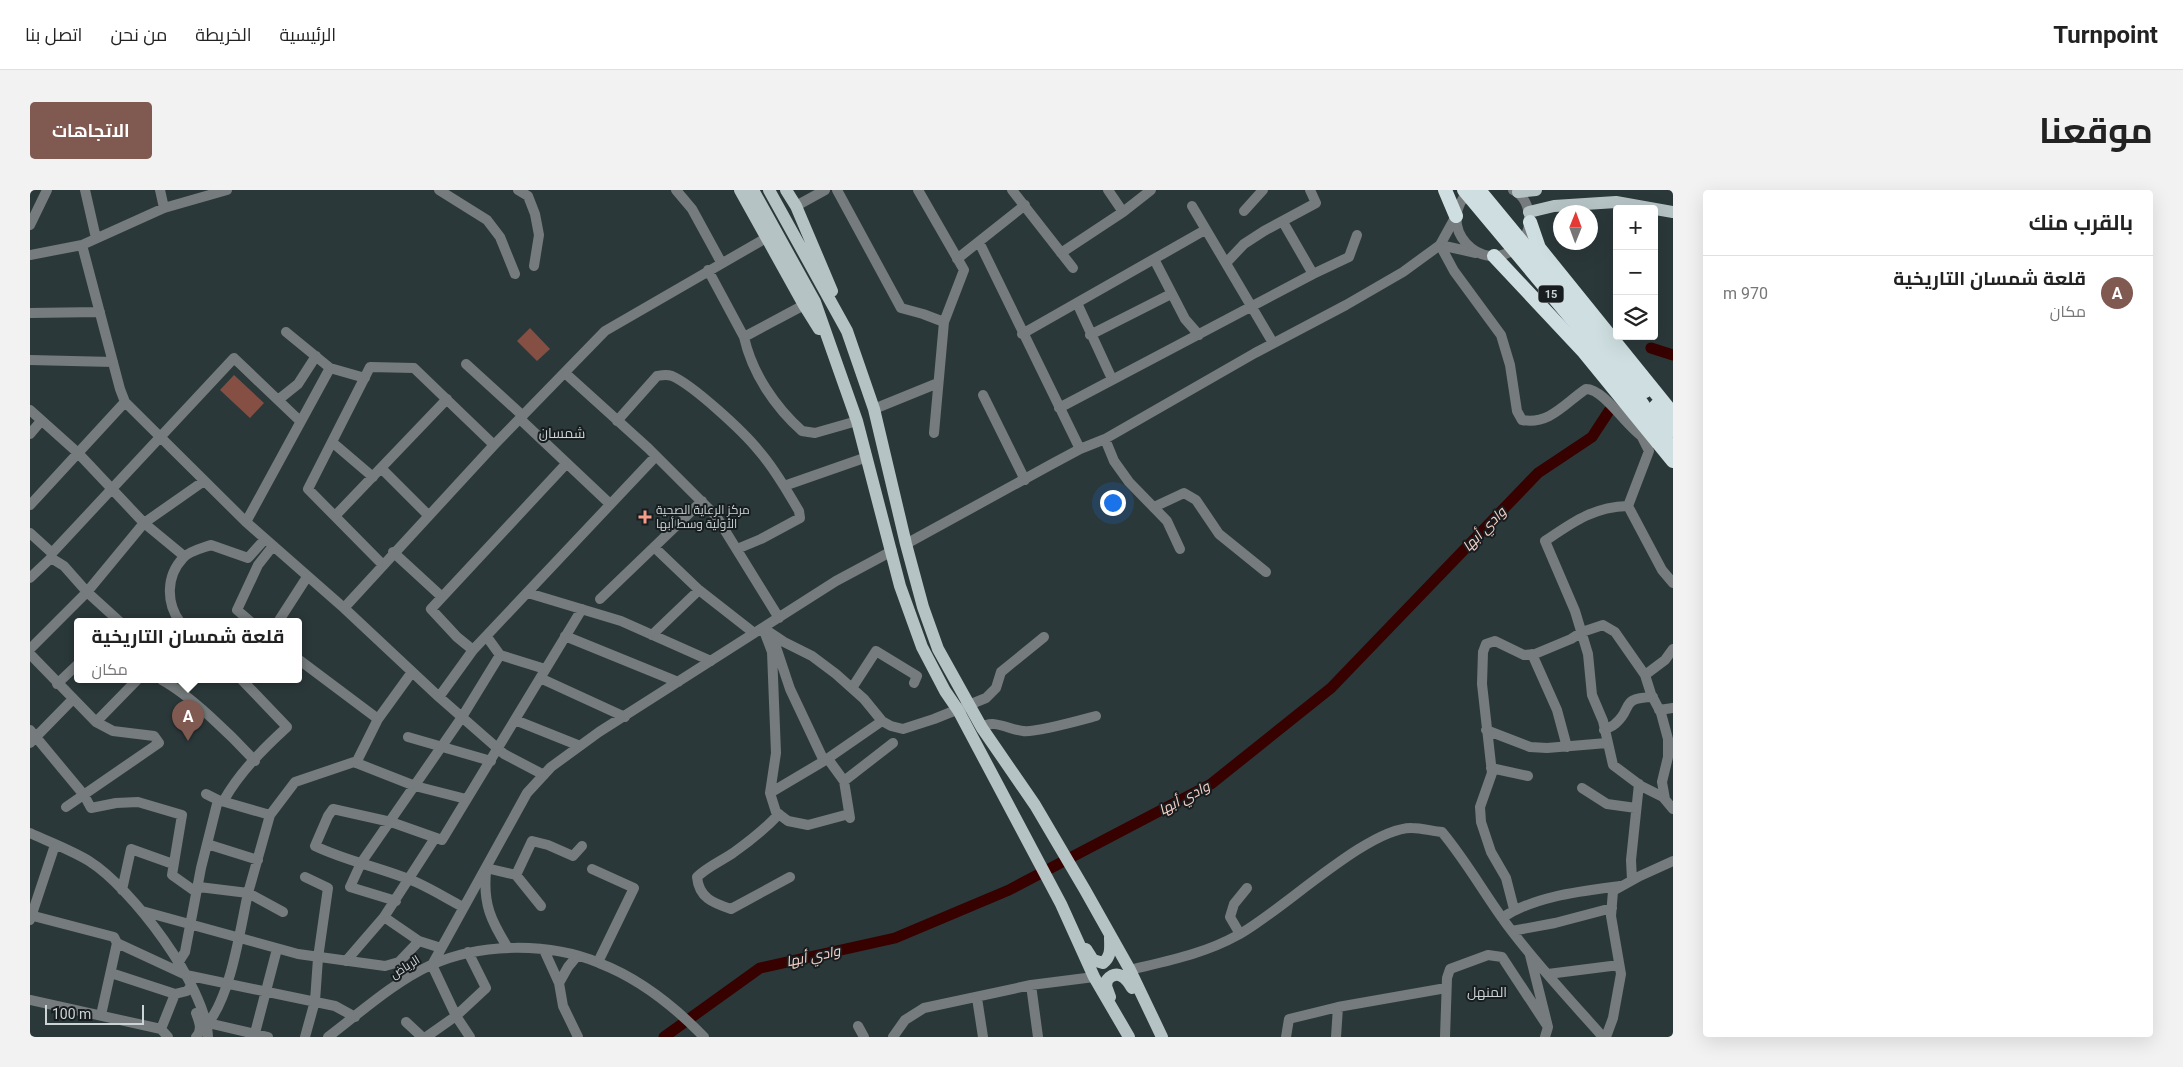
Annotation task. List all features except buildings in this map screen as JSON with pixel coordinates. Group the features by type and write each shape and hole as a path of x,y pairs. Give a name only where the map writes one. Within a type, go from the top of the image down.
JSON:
{"highway":[{"path":"1445,190 1456,216"},
{"name":"15","path":"1464,190 1673,430"},
{"name":"15","path":"1479,190 1641,395 1673,449"},
{"path":"1529,217 1539,248 1673,414"},
{"path":"1489,255 1584,352 1629,405 1657,444 1673,461"}],"main road":[{"path":"740,190 804,305 832,349"},
{"path":"744,190 751,210"},
{"path":"753,190 815,302 857,421 900,586 922,647 945,692 963,707 982,728 1035,806 1130,970 1162,1037"},
{"path":"769,190 847,331"},
{"path":"782,190 796,206"},
{"path":"786,190 796,206 828,279 874,409 906,544 923,607 938,649 1014,817 1061,904 1094,977 1129,1037"},
{"path":"1516,191 1536,190"},
{"path":"1529,217 1554,206 1616,202 1673,212"},
{"path":"1072,928 1093,960 1097,962 1108,960 1110,954 1110,935"},
{"path":"1118,1019 1106,986 1107,980 1111,975 1118,974 1124,976 1152,1017"}],"street":[{"path":"30,225 46,190"},
{"path":"85,190 96,238"},
{"path":"160,190 164,208"},
{"path":"30,255 82,245 164,208 227,190"},
{"path":"439,190 486,220 500,237 515,274"},
{"path":"518,190 528,196 539,235 534,266"},
{"path":"676,190 692,209 721,262"},
{"path":"796,206 825,190"},
{"path":"837,190 900,308 944,322"},
{"path":"918,190 964,270 944,322 934,433"},
{"path":"1012,190 1073,268"},
{"path":"1108,190 1123,212"},
{"path":"1061,253 1123,212 1151,190"},
{"path":"1244,212 1263,190"},
{"path":"1226,263 1244,244 1316,203 1310,190"},
{"path":"906,544 1080,449 1105,439 1273,343 1385,283 1440,245 1456,216 1459,205 1471,190"},
{"path":"1440,245 1489,255 1509,251 1522,242 1527,232 1529,217 1525,201 1516,191"},
{"path":"956,259 1025,205"},
{"path":"1192,206 1273,343"},
{"path":"1456,216 1460,236 1466,244 1489,255"},
{"path":"1283,222 1313,274"},
{"path":"1022,334 1205,230"},
{"path":"1060,408 1313,274 1349,257 1357,235"},
{"path":"344,608 382,564 494,444 605,331 721,262 766,238"},
{"path":"979,242 1022,334 1080,449"},
{"path":"82,245 125,402 246,522 344,608 438,697 499,749 544,775"},
{"path":"1440,245 1454,271 1501,335 1510,364 1515,405 1522,420 1533,422 1549,418 1586,389 1593,389 1604,397 1618,415 1642,437 1657,444"},
{"path":"1154,259 1185,319 1198,335"},
{"path":"708,270 744,337 748,354 760,379 778,406 802,431 815,433 857,421"},
{"path":"1090,335 1171,294"},
{"path":"1077,303 1112,380"},
{"path":"744,337 804,305"},
{"path":"30,313 100,312"},
{"path":"286,332 330,368 365,378"},
{"path":"278,400 298,384 316,356"},
{"path":"30,578 234,358 300,421"},
{"path":"30,360 113,362"},
{"path":"466,364 566,464 610,504"},
{"path":"382,564 308,489 370,367 414,368 494,444"},
{"path":"246,522 330,368"},
{"path":"565,373 656,456 716,516 779,618"},
{"path":"617,421 657,376 665,374 674,377 725,417 758,449 784,486 799,511 800,518 761,539 736,549"},
{"path":"874,409 938,383"},
{"path":"983,395 1025,480"},
{"path":"335,516 447,399"},
{"path":"30,505 125,402"},
{"path":"30,410 78,453 144,523 184,556"},
{"path":"30,434 41,421"},
{"path":"1642,437 1649,451 1628,506 1662,570 1673,583"},
{"path":"1105,439 1114,461 1129,482 1167,521 1180,549"},
{"path":"332,442 373,477"},
{"path":"438,697 472,650 656,456"},
{"path":"784,486 867,457"},
{"path":"472,650 431,609 566,464"},
{"path":"381,468 428,515"},
{"path":"30,649 87,592 144,523 204,480"},
{"path":"1154,507 1184,493 1196,500 1219,534 1266,572"},
{"path":"600,599 702,501"},
{"path":"1628,506 1610,507 1582,516 1545,541 1575,610 1582,632 1588,654 1592,695 1613,765 1639,784 1665,799 1673,809"},
{"path":"30,533 51,556 64,566 87,592 116,618"},
{"path":"178,618 169,597 172,575 184,556 211,545 248,558 269,542"},
{"path":"246,618 237,610 269,542"},
{"path":"654,547 699,590 763,631 812,656 852,688 882,721 902,729 986,698 996,688 1001,672 1044,637"},
{"path":"470,1037 456,1016 432,965 527,793 551,767 580,746 711,661 763,631 779,618 836,581 892,551"},
{"path":"393,552 442,597"},
{"path":"281,618 307,577"},
{"path":"652,635 699,590"},
{"path":"528,593 621,621 711,661"},
{"path":"463,908 409,880 361,862 348,860 315,846 333,809 391,822 442,840 499,749 542,673 582,609"},
{"path":"1514,909 1506,878 1491,852 1481,822 1480,807 1489,782 1491,768 1482,684 1483,652 1486,644 1495,641 1504,643 1524,654 1532,654 1550,649 1582,632 1603,625 1615,632 1645,675 1670,735 1668,774 1662,782 1665,799"},
{"path":"763,631 826,760 844,781 849,816 808,825 788,821 776,812 770,793 776,753 772,652 763,631"},
{"path":"565,636 678,682"},
{"path":"486,637 500,655 542,673 625,717"},
{"path":"1645,675 1665,660 1673,649"},
{"path":"852,688 876,651 917,676 914,683"},
{"path":"30,654 57,684 96,722 113,731 154,736 159,743 66,808"},
{"path":"1532,654 1557,710 1567,747"},
{"path":"396,901 350,887 361,862 442,747 500,655"},
{"path":"302,662 378,719"},
{"path":"57,684 74,668"},
{"path":"356,763 378,719 412,672"},
{"path":"96,722 134,683"},
{"path":"168,683 216,723 255,761"},
{"path":"178,963 185,952 207,844 221,800 255,761 262,750 287,727 245,683"},
{"path":"1604,730 1616,724 1629,702 1638,698 1653,697"},
{"path":"73,699 32,736 84,795 91,808 116,803 138,802 182,815 172,875 198,890 248,893 283,912"},
{"path":"1660,710 1673,708"},
{"path":"982,728 986,724 992,724 1025,732 1096,716"},
{"path":"515,720 580,746"},
{"path":"770,793 826,760 882,721"},
{"path":"1486,730 1530,747 1567,747 1607,743"},
{"path":"408,737 491,761"},
{"path":"844,781 893,743"},
{"path":"208,1023 216,1013 227,982 248,893 270,815 295,782 317,773 356,763 415,786 466,800"},
{"path":"1491,768 1528,776"},
{"path":"1632,880 1631,860 1639,784"},
{"path":"1582,788 1607,804 1636,808"},
{"path":"206,794 270,815"},
{"path":"778,814 764,829 697,877 698,887 704,897 731,909 790,877"},
{"path":"1130,970 1190,956 1217,946 1240,934 1272,913 1348,856 1390,832 1411,828 1442,832 1461,855 1486,897 1530,954 1605,1037 1613,1018 1621,974 1611,916 1613,891 1673,861"},
{"path":"30,833 89,861 122,890 161,934 186,975 200,1023 199,1035 196,1037"},
{"path":"346,961 396,901 435,838"},
{"path":"516,875 532,841 548,845 573,856 582,846"},
{"path":"207,844 258,860"},
{"path":"55,845 30,917 114,937 117,943 100,1015"},
{"path":"122,890 131,849 173,864"},
{"path":"486,868 516,875 541,906"},
{"path":"486,868 484,892 487,909 508,948"},
{"path":"592,869 634,888 598,962"},
{"path":"304,877 328,888 318,958 315,1001 305,1037"},
{"path":"1502,918 1514,909 1576,891 1621,886"},
{"path":"1240,934 1230,917 1234,904 1247,888"},
{"path":"1512,931 1555,923 1612,908"},
{"path":"142,911 278,949 318,958 392,965 399,962 419,941"},
{"path":"384,917 419,941 441,948"},
{"path":"117,943 186,975 315,1001 335,1006 355,1016"},
{"name":"الرياض","path":"328,1037 408,978 432,965 468,952 489,948 544,950 578,956 598,962 634,982 677,1011 703,1035"},
{"path":"255,1033 278,949"},
{"path":"544,950 560,983 563,1006 578,1037"},
{"path":"426,1037 456,1016 486,988 468,952"},
{"path":"1530,954 1546,1032"},
{"path":"1447,1036 1446,988 1450,969 1488,955 1502,958 1546,1032"},
{"path":"560,983 568,967 578,956"},
{"path":"1548,974 1619,965"},
{"path":"111,972 175,994 189,989"},
{"path":"893,1037 905,1020 924,1008 1031,985 1094,977"},
{"path":"1031,985 1038,1037"},
{"path":"1286,1037 1289,1019 1338,1007 1446,988"},
{"path":"189,989 208,1023 208,1037"},
{"path":"160,1029 175,994"},
{"path":"976,998 983,1037"},
{"path":"30,1000 160,1029 168,1037"},
{"path":"1336,1037 1338,1007"},
{"path":"406,1022 422,1037"},
{"path":"208,1023 268,1037"},
{"path":"858,1026 864,1037"}],"shaded area":[{"path":"530,328 550,349 537,361 517,341"},
{"path":"234,375 264,403 250,418 220,390"}],"waterway":[{"name":"وادي أبها","path":"1651,348 1673,355"},
{"name":"وادي أبها","path":"664,1037 760,968 895,938 1009,890 1211,784 1331,688 1538,473 1592,437 1609,411"}],"place":[{"name":"مركز الرعاية الصحية الأولية وسط أبها","path":"645,517"},
{"name":"قلعة شمسان التاريخية","path":"188,741"}],"district":[{"name":"شمسان","path":"562,433"},
{"name":"المنهل","path":"1487,992"}]}
